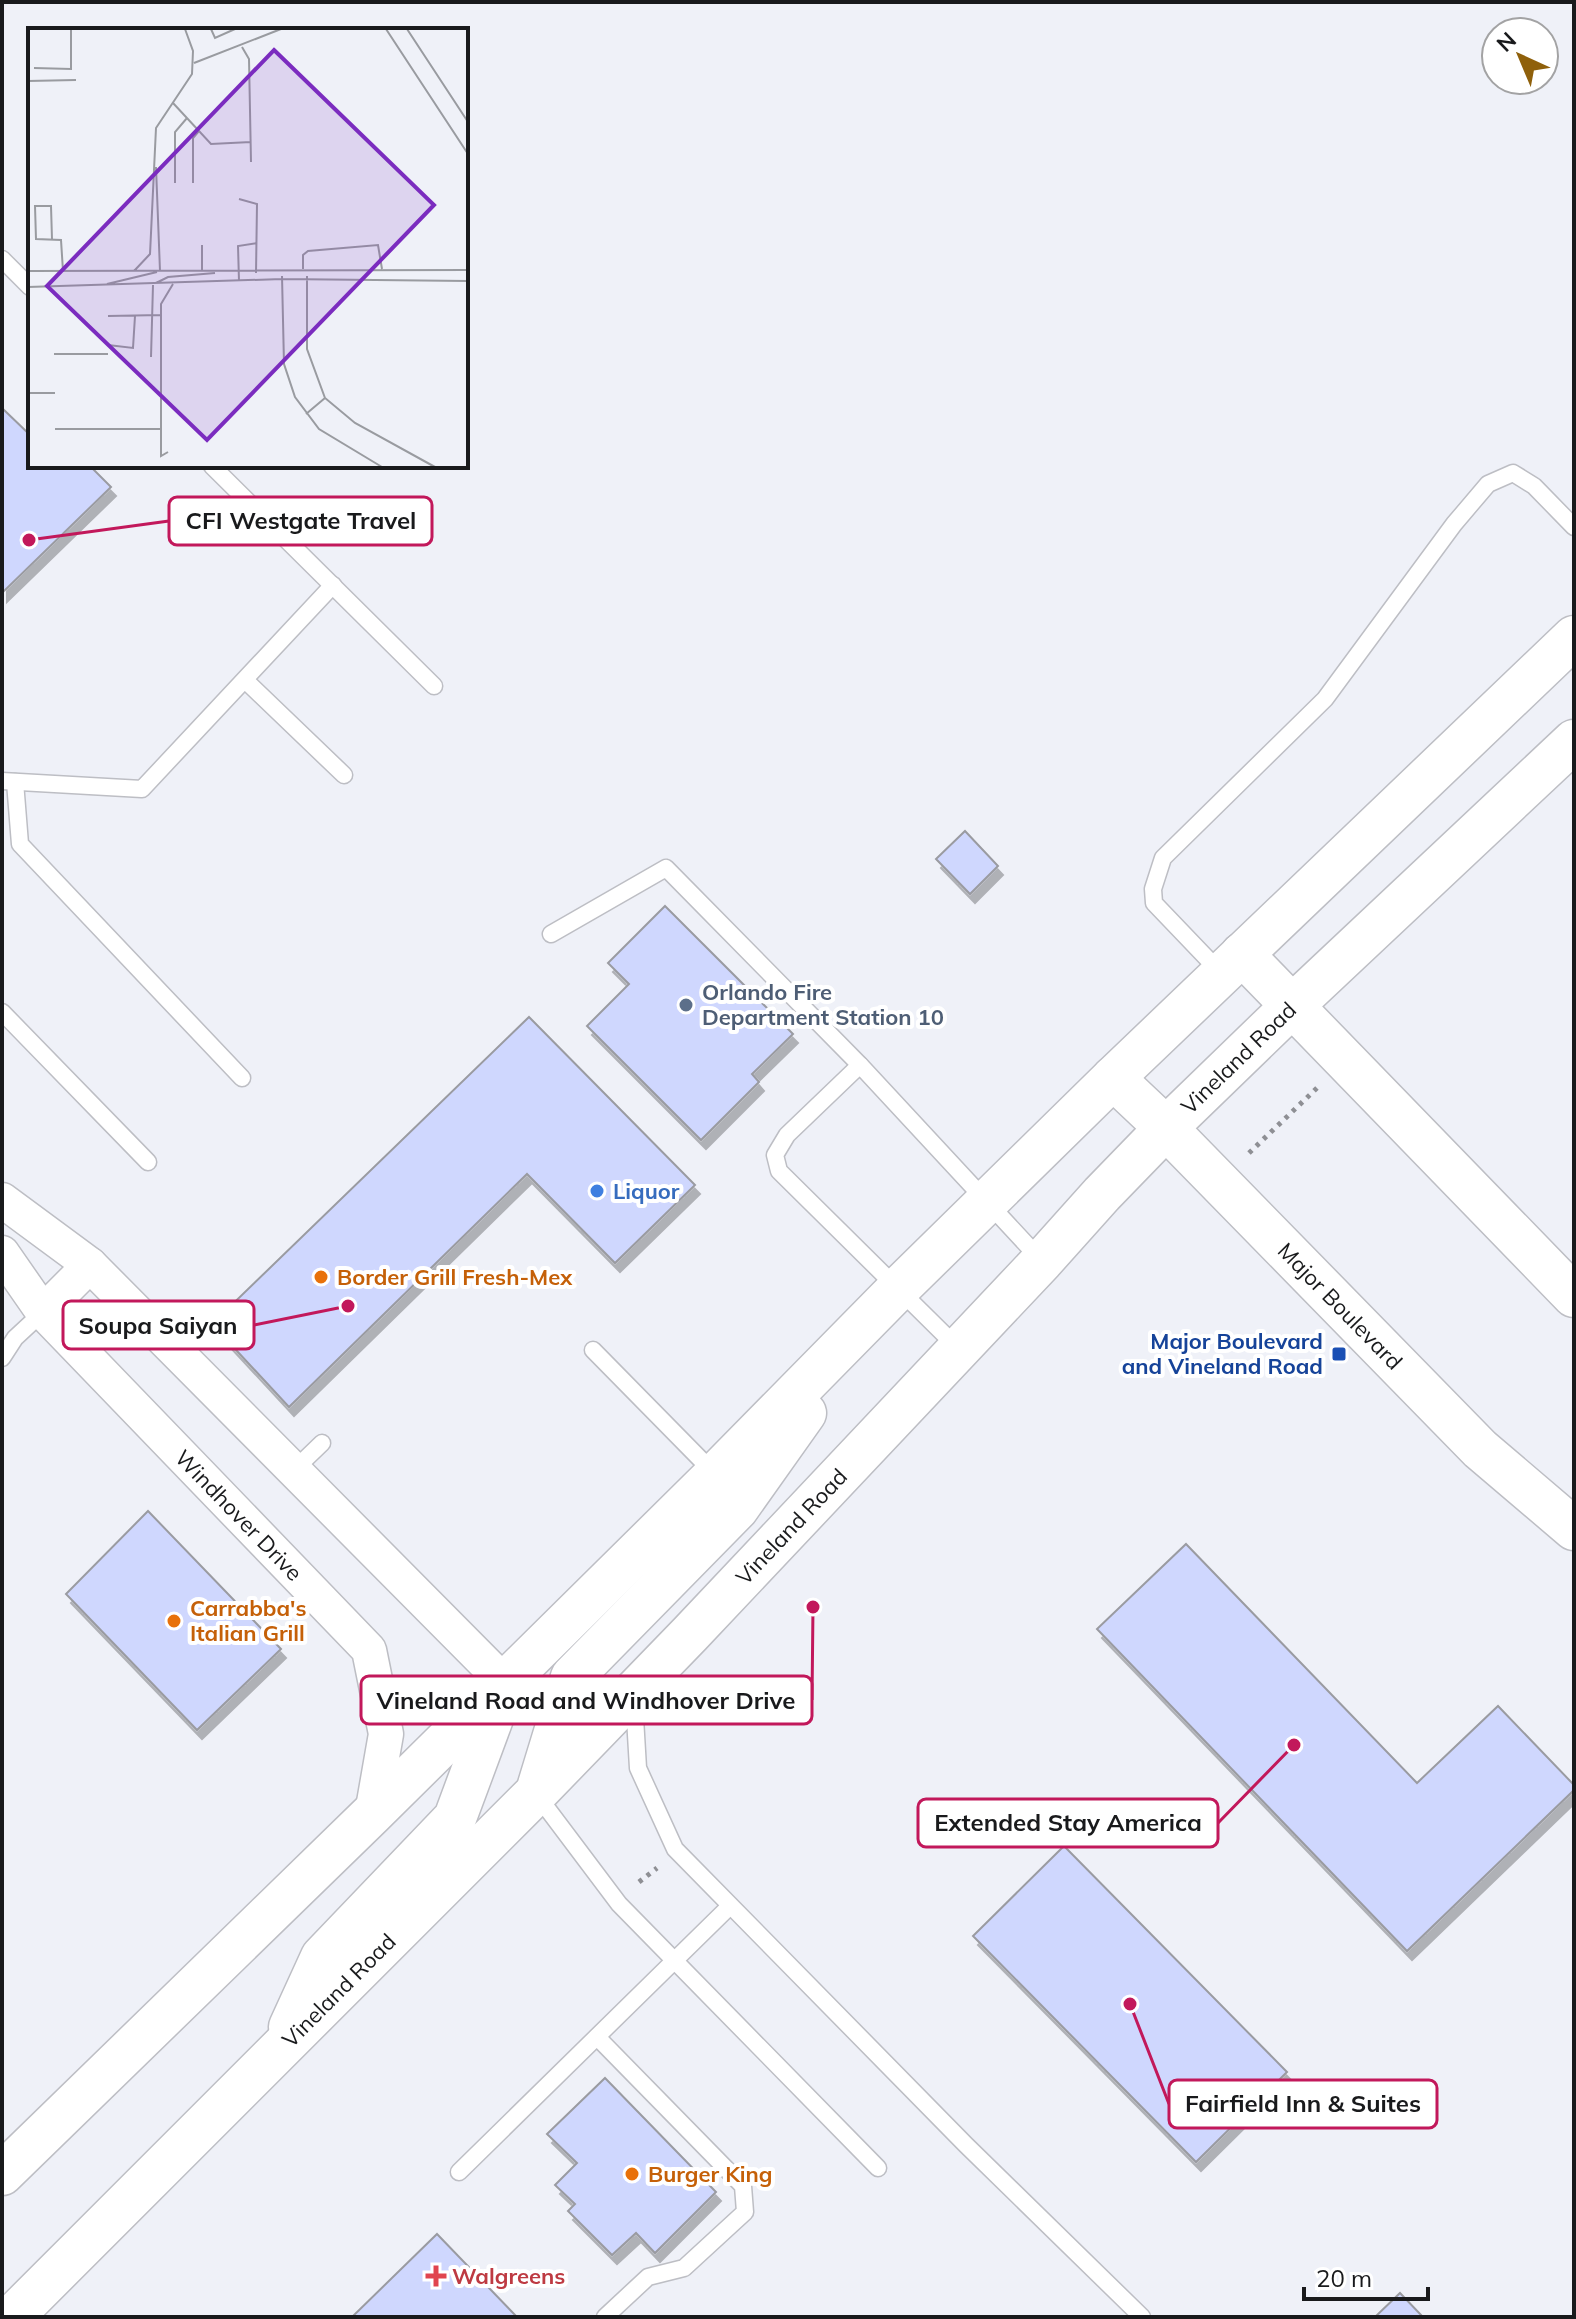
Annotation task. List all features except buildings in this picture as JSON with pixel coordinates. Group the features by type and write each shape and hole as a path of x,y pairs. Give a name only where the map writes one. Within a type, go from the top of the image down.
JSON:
{"street":[{"path":"5,2167 372,1814 1113,1078 1574,637"},
{"name":"Vineland Road","path":"12,2317 536,1793 690,1634 1166,1128 1574,741"},
{"path":"1232,964 1292,1006 1574,1296"},
{"name":"Major Boulevard","path":"1113,1078 1166,1128 1480,1449 1574,1529"},
{"path":"2,1200 90,1265 505,1683"},
{"name":"Windhover Drive","path":"2,1253 43,1312 369,1650 386,1734 372,1814"},
{"path":"43,1312 90,1265"},
{"path":"536,1793 572,1677 737,1509 886,1301"},
{"path":"277,2053 322,1957 455,1818 505,1683"}],"lane":[{"path":"2,259 28,285"},
{"path":"214,468 434,686"},
{"path":"1232,964 1154,903 1153,889 1163,858 1325,699 1454,524 1488,484 1513,473 1534,486 1574,527"},
{"path":"242,1078 20,844 8,782 142,789 333,585"},
{"path":"245,680 344,775"},
{"path":"551,934 666,868 860,1065 1042,1261"},
{"path":"2,1012 148,1162"},
{"path":"860,1065 787,1135 775,1155 779,1171 886,1301 959,1349"},
{"path":"2,1358 15,1338 43,1312"},
{"path":"593,1350 715,1475"},
{"path":"294,1470 322,1443"},
{"path":"633,1691 638,1768 675,1849 966,2145 1142,2317"},
{"path":"536,1793 619,1904 878,2168"},
{"path":"459,2172 730,1906"},
{"path":"597,2037 743,2186 745,2212 684,2268 648,2277 605,2317"}],"path":[{"path":"1239,1162 1325,1081"},
{"path":"635,1885 657,1868"}],"place":[{"name":"CFI Westgate Travel","path":"29,540"},
{"name":"Orlando Fire Department Station 10","path":"686,1005"},
{"name":"Liquor","path":"597,1191"},
{"name":"Border Grill Fresh-Mex","path":"321,1277"},
{"name":"Soupa Saiyan","path":"348,1306"},
{"name":"Major Boulevard and Vineland Road","path":"1339,1354"},
{"name":"Vineland Road and Windhover Drive","path":"813,1607"},
{"name":"Carrabba's Italian Grill","path":"174,1621"},
{"name":"Extended Stay America","path":"1294,1745"},
{"name":"Fairfield Inn & Suites","path":"1130,2004"},
{"name":"Burger King","path":"632,2174"},
{"name":"Walgreens","path":"436,2276"}]}
